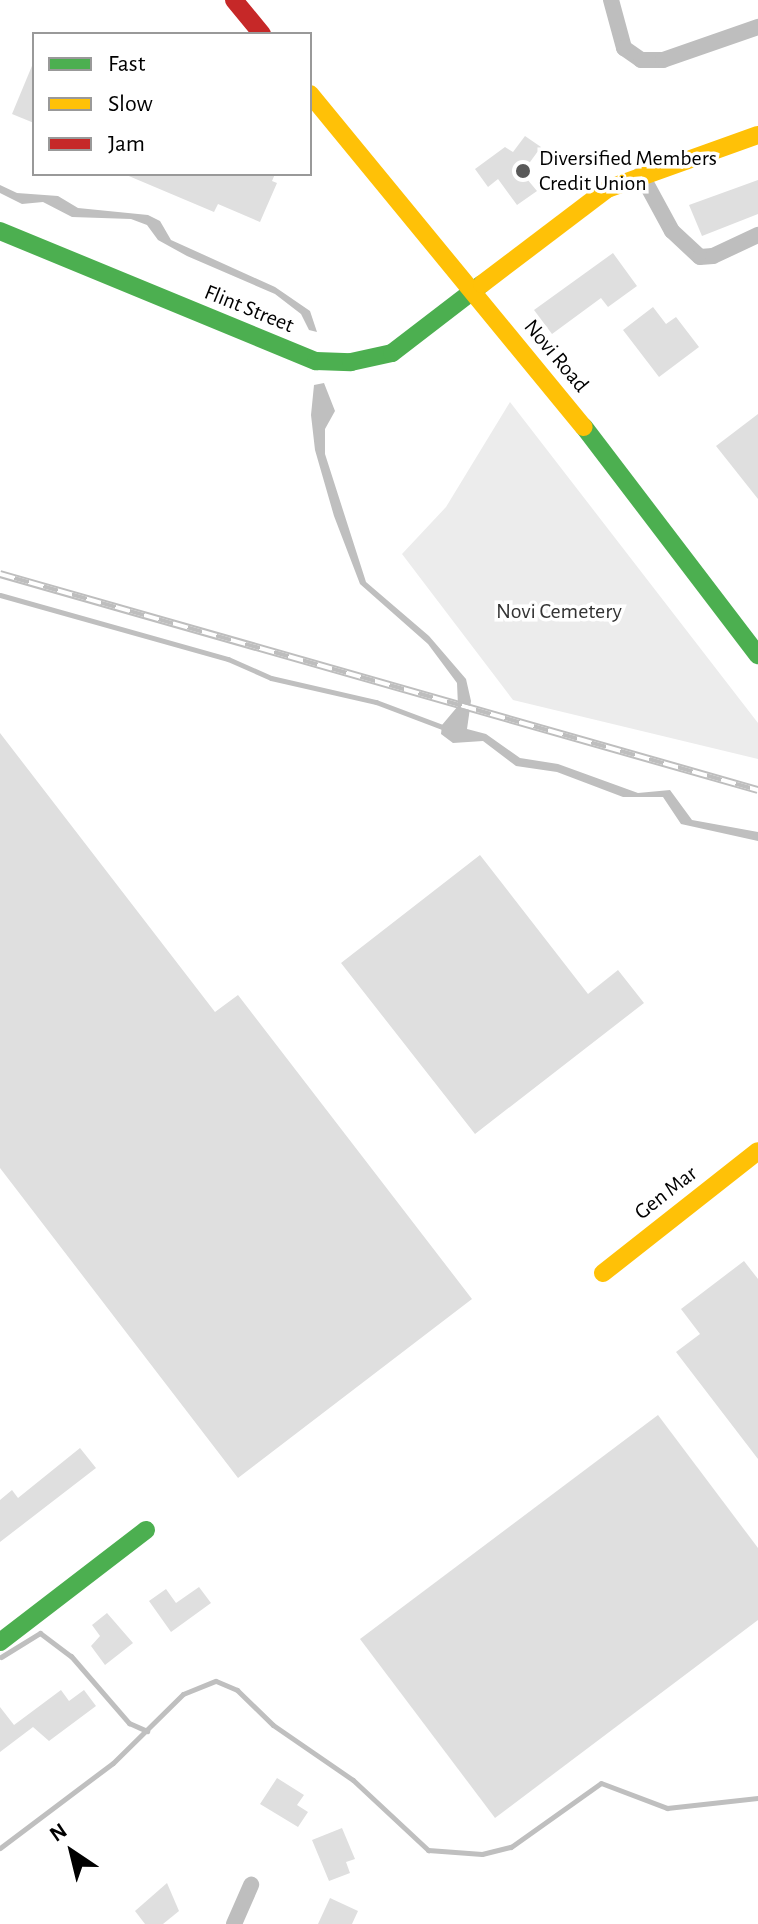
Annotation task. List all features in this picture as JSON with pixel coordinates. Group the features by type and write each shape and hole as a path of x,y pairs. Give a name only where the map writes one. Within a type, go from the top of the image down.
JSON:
{"street":[{"path":"234,0 260,32"},
{"path":"611,0 624,48 641,60 663,60 758,27"},
{"name":"Novi Road","path":"312,96 598,444 758,655"},
{"name":"Flint Street","path":"0,231 316,361 351,362 392,353 429,330 471,292 573,211 641,174 758,135"},
{"path":"641,174 672,231 700,257 713,256 758,235"},
{"name":"Gen Mar","path":"603,1273 758,1151"},
{"path":"0,1642 146,1530"},
{"path":"234,1924 251,1885"}],"green space":[{"name":"Novi Cemetery","path":"510,402 758,723 758,759 513,700 402,554 446,507"}],"shaded area":[{"path":"0,185 17,193 58,196 78,208 148,215 160,221 171,240 275,287 310,311 317,332 309,330 301,314 275,294 187,256 158,240 147,225 131,219 72,217 43,202 22,204 0,193"},
{"path":"324,383 335,411 325,429 325,454 366,582 429,636 466,679 471,701 467,729 486,734 520,758 558,764 638,793 670,790 692,820 758,832 758,841 681,824 663,797 623,797 557,772 516,766 483,741 453,743 441,734 442,725 458,706 457,683 428,644 360,584 334,516 315,450 311,415 314,385"}],"building":[{"path":"32,66 32,122 12,114"},
{"path":"525,136 541,147 522,173 537,191 517,205 498,179 488,187 475,169 505,147 513,152"},
{"path":"129,176 274,176 272,181 277,183 260,222 218,204 214,212"},
{"path":"758,180 758,214 702,236 689,205"},
{"path":"613,253 637,286 608,307 601,298 552,334 534,310"},
{"path":"653,307 666,324 676,317 699,347 659,377 623,330"},
{"path":"758,414 758,499 716,446"},
{"path":"0,733 215,1012 238,995 472,1299 238,1478 0,1168"},
{"path":"480,855 588,994 618,970 644,1003 475,1134 341,963"},
{"path":"744,1261 758,1279 758,1459 676,1352 700,1334 681,1309"},
{"path":"658,1415 758,1548 758,1620 495,1818 360,1639"},
{"path":"80,1448 96,1468 0,1542 0,1500 12,1490 18,1498"},
{"path":"199,1587 211,1603 171,1632 149,1601 166,1589 176,1603"},
{"path":"107,1613 133,1643 105,1665 91,1646 100,1636 92,1625"},
{"path":"61,1690 69,1701 84,1690 96,1706 49,1741 33,1727 0,1752 0,1707 14,1725"},
{"path":"277,1778 304,1795 297,1805 308,1812 298,1827 260,1804"},
{"path":"342,1828 355,1859 346,1862 350,1873 329,1881 312,1840"},
{"path":"167,1883 179,1911 163,1924 145,1924 135,1911"},
{"path":"330,1898 358,1911 352,1924 318,1924"}],"waterway":[{"path":"0,595 228,659 271,678 376,702 445,728"},
{"path":"1,1657 40,1633 71,1656 129,1723 147,1731"},
{"path":"0,1848 113,1763 183,1694 216,1681 237,1690 273,1725 353,1780 428,1850 482,1854 511,1847 601,1783 667,1808 758,1798"}],"railway":[{"path":"0,574 758,790"}],"traffic: fast":[{"path":"0,231 316,361 351,362 392,353 482,284"},
{"path":"584,427 758,655"},
{"path":"0,1642 146,1530"}],"traffic: slow":[{"path":"312,96 584,427"},
{"path":"482,284 607,189 758,135"},
{"path":"603,1273 758,1151"}],"traffic: jam":[{"path":"234,0 260,32"}],"place":[{"name":"Diversified Members Credit Union","path":"523,171"}]}
